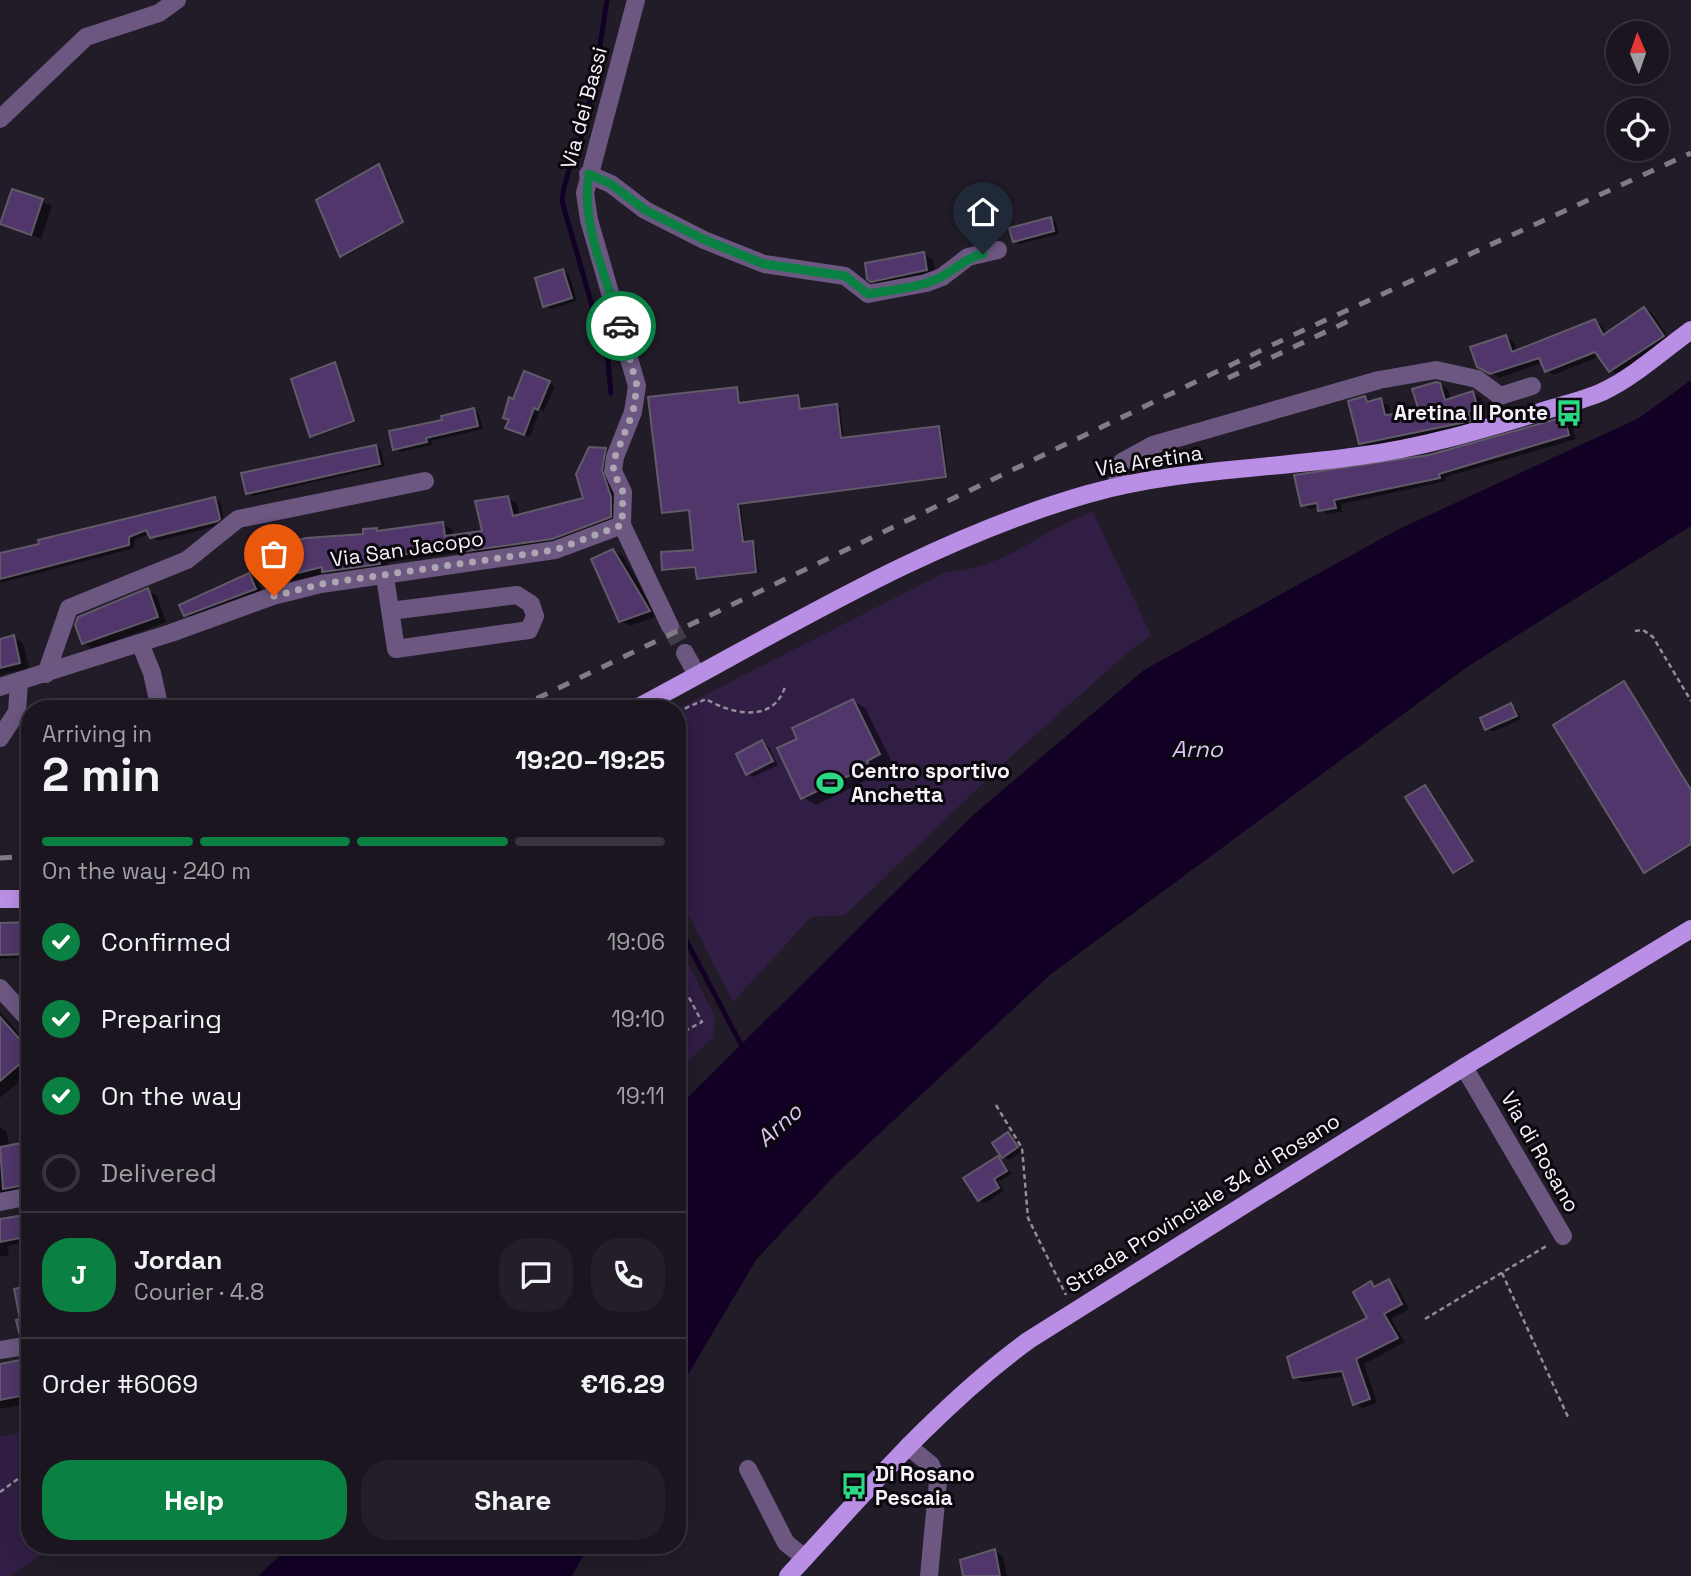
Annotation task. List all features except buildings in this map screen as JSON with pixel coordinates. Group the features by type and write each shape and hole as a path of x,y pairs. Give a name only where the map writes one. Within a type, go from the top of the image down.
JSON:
{"main road":[{"name":"Via Aretina","path":"651,700 964,538 1032,512 1116,486 1360,456 1426,444 1491,427 1602,391 1627,378 1691,330"},
{"path":"0,899 21,899"},
{"name":"Strada Provinciale 34 di Rosano","path":"788,1576 908,1446 985,1373 1074,1311 1464,1066 1691,929"}],"street":[{"path":"0,119 86,37 159,13 177,0"},
{"name":"Via dei Bassi","path":"636,0 585,193 590,220 637,386 633,412 615,457 613,471 623,492 622,525 670,626"},
{"path":"589,174 611,184 645,210 705,240 764,264 845,276 868,294 926,283 942,276 968,257 998,250"},
{"path":"1116,486 1122,462 1153,445 1379,380 1436,370 1477,379 1500,396 1532,386"},
{"path":"46,674 69,608 187,560 238,519 425,481"},
{"name":"Via San Jacopo","path":"0,687 140,643 274,596 321,584 385,577 555,550 622,525"},
{"path":"385,577 390,611 396,649 529,630 535,616 531,604 517,595 390,611"},
{"path":"140,643 152,673 158,700"},
{"path":"685,653 697,675"},
{"path":"0,738 17,712 19,682"},
{"path":"0,988 21,1011"},
{"name":"Via di Rosano","path":"1464,1066 1563,1236"},
{"path":"0,1202 21,1198"},
{"path":"0,1350 21,1346"},
{"path":"908,1446 931,1465 938,1481 929,1576"},
{"path":"748,1469 786,1543 805,1558"}],"path":[{"path":"1634,631 1643,630 1653,637 1691,701"},
{"path":"686,708 706,699 736,714 756,711 782,697 785,687"},
{"path":"686,996 702,1022 686,1030"},
{"path":"996,1105 1022,1148 1028,1218 1074,1311"},
{"name":"Via di Rosano","path":"1425,1318 1563,1236"},
{"path":"1502,1273 1568,1417"},
{"path":"0,1492 21,1476"}],"shaded area":[{"name":"Centro sportivo Anchetta","path":"1093,512 1151,635 1016,752 845,915 811,917 733,1002 686,911 686,704 946,572 968,569 1006,556"},
{"path":"686,959 715,1017 713,1037 686,1063"},
{"path":"21,1432 21,1554 42,1554 10,1576 0,1576 0,1437"}],"water":[{"name":"Arno","path":"1691,380 1691,526 1467,667 1051,974 836,1174 756,1260 686,1378 686,1099 972,816 1144,670 1397,530 1639,418"},
{"path":"281,1554 584,1554 572,1576 258,1576"}],"waterway":[{"path":"607,0 590,101 562,201 608,361 611,393"},
{"path":"686,940 744,1050"}],"tunnel":[{"path":"670,626 685,653"}],"railway":[{"path":"534,700 1291,336 1691,153"},
{"path":"1228,378 1355,318"},
{"path":"0,858 21,857"}],"way so far":[{"path":"274,596 321,584 385,577 555,550 622,525 623,492 613,471 615,457 633,412 637,386 621,326"}],"place":[{"name":"Aretina Il Ponte","path":"1569,413"},
{"name":"Centro sportivo Anchetta","path":"830,783"},
{"name":"Di Rosano Pescaia","path":"854,1486"}],"route":[{"path":"621,326 590,220 585,193 589,174 611,184 645,210 705,240 764,264 845,276 859,290 868,294 926,283 942,276 968,257 983,254"}]}
